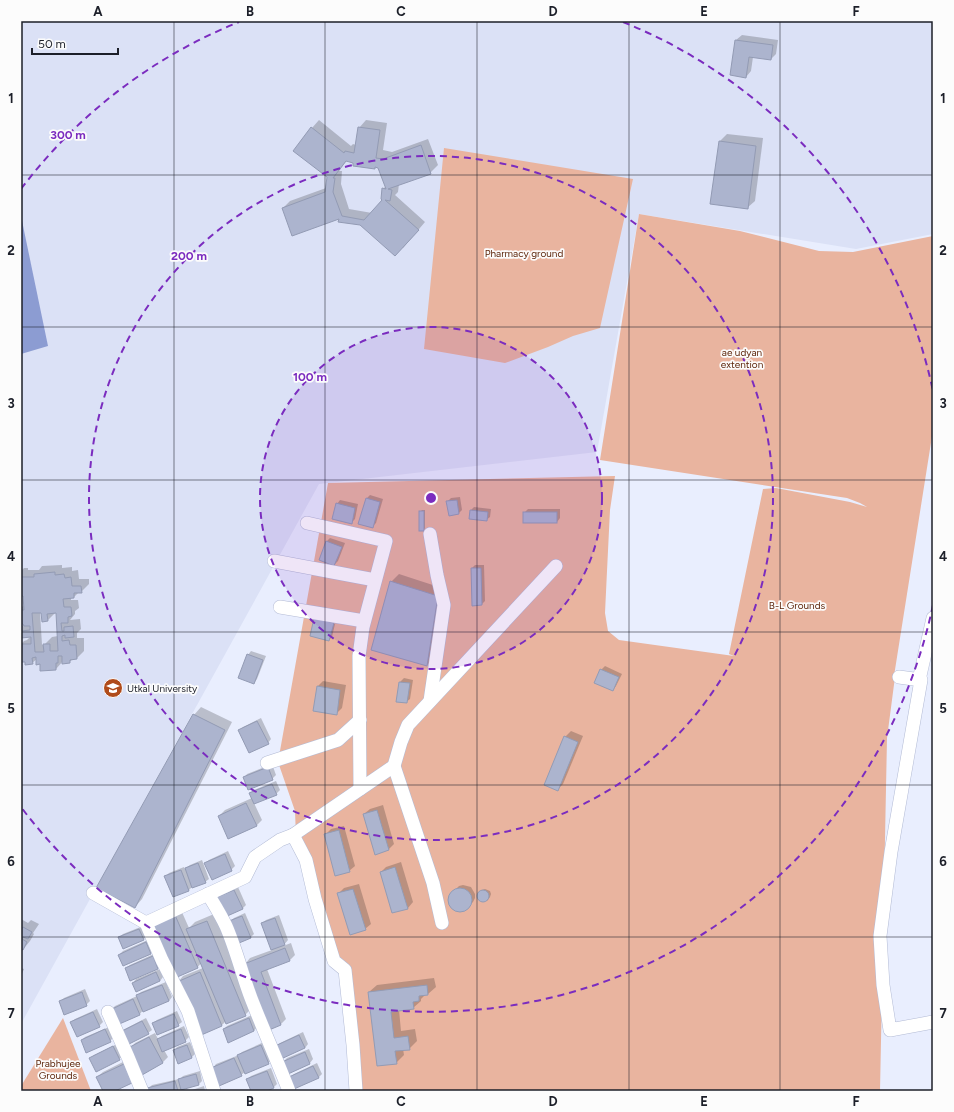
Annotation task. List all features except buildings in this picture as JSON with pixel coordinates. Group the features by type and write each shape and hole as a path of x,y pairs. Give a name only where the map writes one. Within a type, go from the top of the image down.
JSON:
{"street":[{"path":"307,523 386,541 364,621 359,656 360,789"},
{"path":"430,534 444,605 430,701"},
{"path":"274,561 375,580"},
{"path":"442,923 433,884 394,766 401,742 408,725 556,566"},
{"path":"280,607 364,621"},
{"path":"933,618 924,681 891,852 880,936 883,985 890,1030 933,1022"},
{"path":"899,677 924,681"},
{"path":"267,763 338,740 360,720"},
{"path":"146,923 245,877 255,857 280,840 293,835 394,766"},
{"path":"293,835 306,860 315,899 334,961 345,970 356,1091"},
{"path":"93,893 146,923 162,960 188,1012 214,1091"},
{"path":"208,894 226,925 250,995 288,1091"},
{"path":"108,1012 142,1091"}],"shaded area":[{"name":"Utkal University","path":"21,21 933,21 933,234 856,249 639,214 597,452 319,484 21,1024"}],"green space":[{"name":"Pharmacy ground","path":"444,148 633,179 600,328 573,336 505,363 424,349"},
{"path":"639,214 740,231 819,251 853,252 933,236 933,430 894,676 887,738 880,1091 356,1091 356,1054 336,960 296,837 295,811 278,762 328,483 615,476 610,510 605,613 608,631 619,640 734,656 729,654 763,489 776,488 850,502 867,507 847,498 600,460"},
{"name":"Prabhujee Grounds","path":"63,1018 91,1091 21,1091 21,1086"}],"water":[{"path":"21,216 48,346 21,354"}],"place":[{"name":"Utkal University","path":"113,688"}],"park label":[{"name":"ae udyan extention","path":"742,358"},
{"name":"B-L Grounds","path":"797,605"}]}
